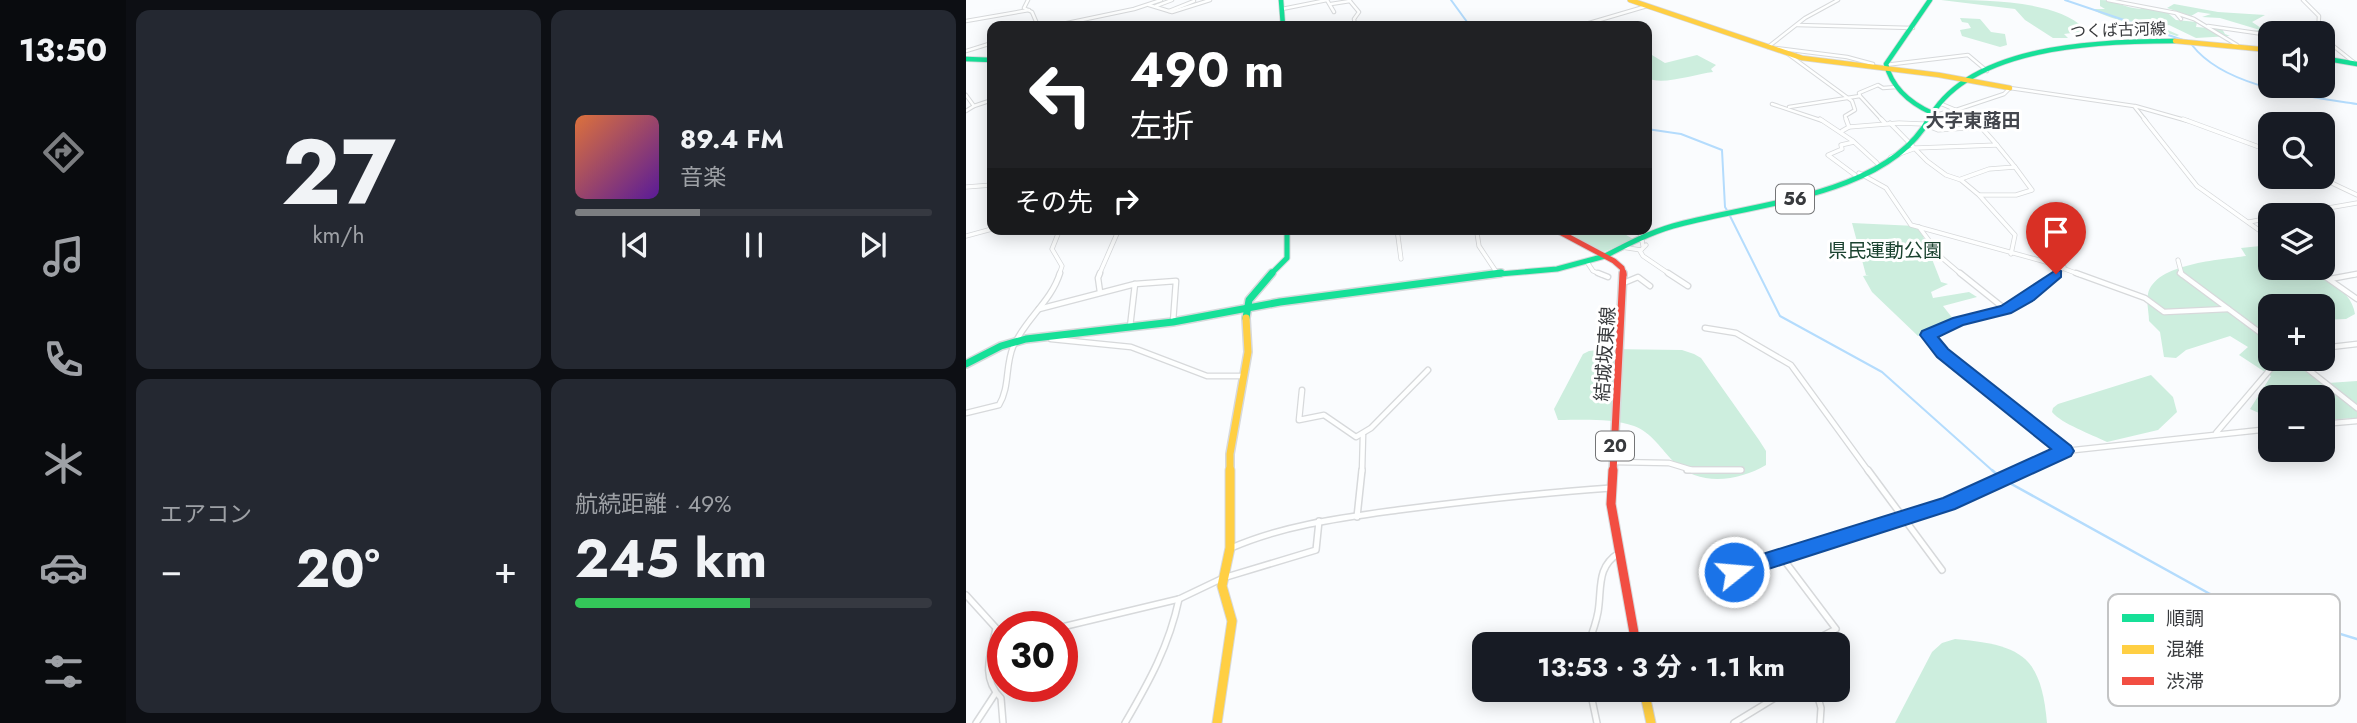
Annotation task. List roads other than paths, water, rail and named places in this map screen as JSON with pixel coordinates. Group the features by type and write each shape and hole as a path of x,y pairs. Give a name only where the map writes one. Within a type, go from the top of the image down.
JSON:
{"street":[{"path":"1028,0 1024,8 1029,10 1035,21"},
{"path":"1080,21 1161,0"},
{"path":"1156,6 1172,0"},
{"path":"1149,5 1168,11 1184,10 1210,0"},
{"path":"1281,0 1283,21"},
{"path":"1282,9 1327,0 1334,12"},
{"path":"1630,0 1787,54 1817,61 1886,67 1968,55 1987,71"},
{"path":"1767,47 1817,10 1838,0"},
{"path":"1930,0 1913,28 1890,52 1886,67 1897,87 1931,114 1956,110 2004,94 2010,88"},
{"path":"2108,0 2138,3 2176,13 2237,45"},
{"path":"2303,0 2319,16 2319,21"},
{"path":"1168,11 1194,1 1202,3"},
{"path":"1331,4 1349,1 1359,12 1355,21"},
{"path":"1596,21 1647,6"},
{"path":"966,22 1029,10"},
{"path":"2176,13 2181,19"},
{"path":"1797,25 1913,28"},
{"path":"2203,25 2258,33"},
{"name":"つくば古河線","path":"1652,231 1803,198 1831,188 1886,157 1914,145 1938,103 1948,94 1987,71 2045,50 2075,44 2138,41 2258,48"},
{"path":"966,51 987,45"},
{"path":"1767,47 1847,57 1873,64 1872,67"},
{"path":"2335,47 2357,64"},
{"path":"1787,54 1850,98 1855,110 1845,116 1849,127"},
{"path":"966,59 987,60"},
{"path":"2335,60 2357,64"},
{"path":"1886,67 2134,106 2172,115 2258,147"},
{"path":"1860,96 1859,93 1874,86 1897,87"},
{"path":"966,95 974,106"},
{"path":"1789,107 1860,96"},
{"path":"1860,96 1938,170 1961,180 1979,195 2014,232 2011,254"},
{"path":"966,111 987,102"},
{"path":"1938,103 1956,110 1981,127 2032,190 2016,195 1979,195"},
{"path":"1772,104 1789,107 1842,131 1877,163"},
{"path":"2134,106 2197,186 2258,229"},
{"path":"1842,131 1849,127 1887,123 1926,125 1940,130 1981,127"},
{"path":"1853,142 1841,145 1842,149 1828,155 1837,160 1841,167 1886,188 1911,225 2064,267 2145,298 2161,312 2228,309"},
{"path":"1914,145 1997,145"},
{"path":"1961,180 1989,170 2014,167"},
{"path":"966,187 987,185"},
{"path":"2335,185 2357,195"},
{"path":"2335,208 2357,204"},
{"path":"2248,222 2258,220"},
{"path":"1918,226 1942,258 2006,310"},
{"path":"966,236 987,230"},
{"path":"966,413 1002,402 1008,376 1006,366 1016,341 1054,291 1062,266 1052,248 1057,235"},
{"path":"1100,292 1097,278 1116,235"},
{"path":"1217,723 1231,640 1232,621 1222,586 1230,548 1230,454 1249,337 1244,309 1251,296 1287,258 1287,235"},
{"path":"1398,235 1401,259"},
{"path":"1477,235 1479,246 1497,273"},
{"name":"結城坂東線","path":"1565,235 1620,266 1626,282 1611,488 1619,553 1634,632"},
{"name":"つくば古河線","path":"966,364 1016,341 1172,322 1244,309 1497,273 1557,269 1605,256 1638,235"},
{"path":"1641,235 1643,256 1688,286"},
{"path":"1620,247 1643,247"},
{"path":"2046,262 2048,253 2071,248"},
{"path":"2178,260 2180,273 2258,331"},
{"path":"1587,262 1593,271 1608,277"},
{"path":"2064,267 2029,297 2006,310 1959,321 1928,335 1943,353 2065,451"},
{"path":"2335,278 2357,274"},
{"path":"1626,282 1638,277 1650,286"},
{"path":"2330,280 2357,299"},
{"path":"1038,309 1135,284 1176,281 1172,322"},
{"path":"1130,327 1135,284"},
{"path":"1705,328 1736,333 1791,365 1942,570"},
{"path":"1038,338 1131,346 1207,376 1243,376"},
{"path":"2335,347 2357,344"},
{"path":"1302,390 1299,420 1324,415 1356,436 1363,435 1428,370"},
{"path":"2216,434 2269,371"},
{"path":"2310,371 2357,408"},
{"path":"2335,423 2357,421"},
{"path":"1734,572 1968,496 2065,451 2258,430"},
{"path":"1357,517 1363,464 1363,435"},
{"path":"1614,462 1668,463 1673,468 1699,471 1741,470"},
{"path":"1230,548 1259,536 1319,521 1503,496 1611,488"},
{"path":"1078,623 1179,599 1223,578 1316,550 1319,521"},
{"path":"1592,632 1598,612 1598,593 1604,566 1619,553"},
{"path":"1781,556 1836,629 1830,632"},
{"path":"966,595 975,610 987,616"},
{"path":"1125,723 1156,671 1172,632 1179,599"},
{"path":"976,723 990,702"},
{"path":"1001,702 1003,723"},
{"path":"1593,702 1597,723"},
{"path":"1647,702 1651,723"},
{"path":"1734,723 1768,702"},
{"path":"1819,702 1820,723"}],"waterway":[{"path":"1451,0 1466,21"},
{"path":"2065,0 2183,40"},
{"path":"2192,45 2206,60 2245,80 2291,93 2357,104"},
{"path":"1652,130 1681,134 1722,150 1725,207 1728,212"},
{"path":"1730,216 1780,316 1882,372 1994,472"},
{"path":"1992,470 2001,478"},
{"path":"2006,481 2210,594"},
{"path":"2340,634 2357,639"}],"district":[{"name":"大字東蕗田","path":"1973,120"}],"park label":[{"name":"県民運動公園","path":"1885,250"}]}
